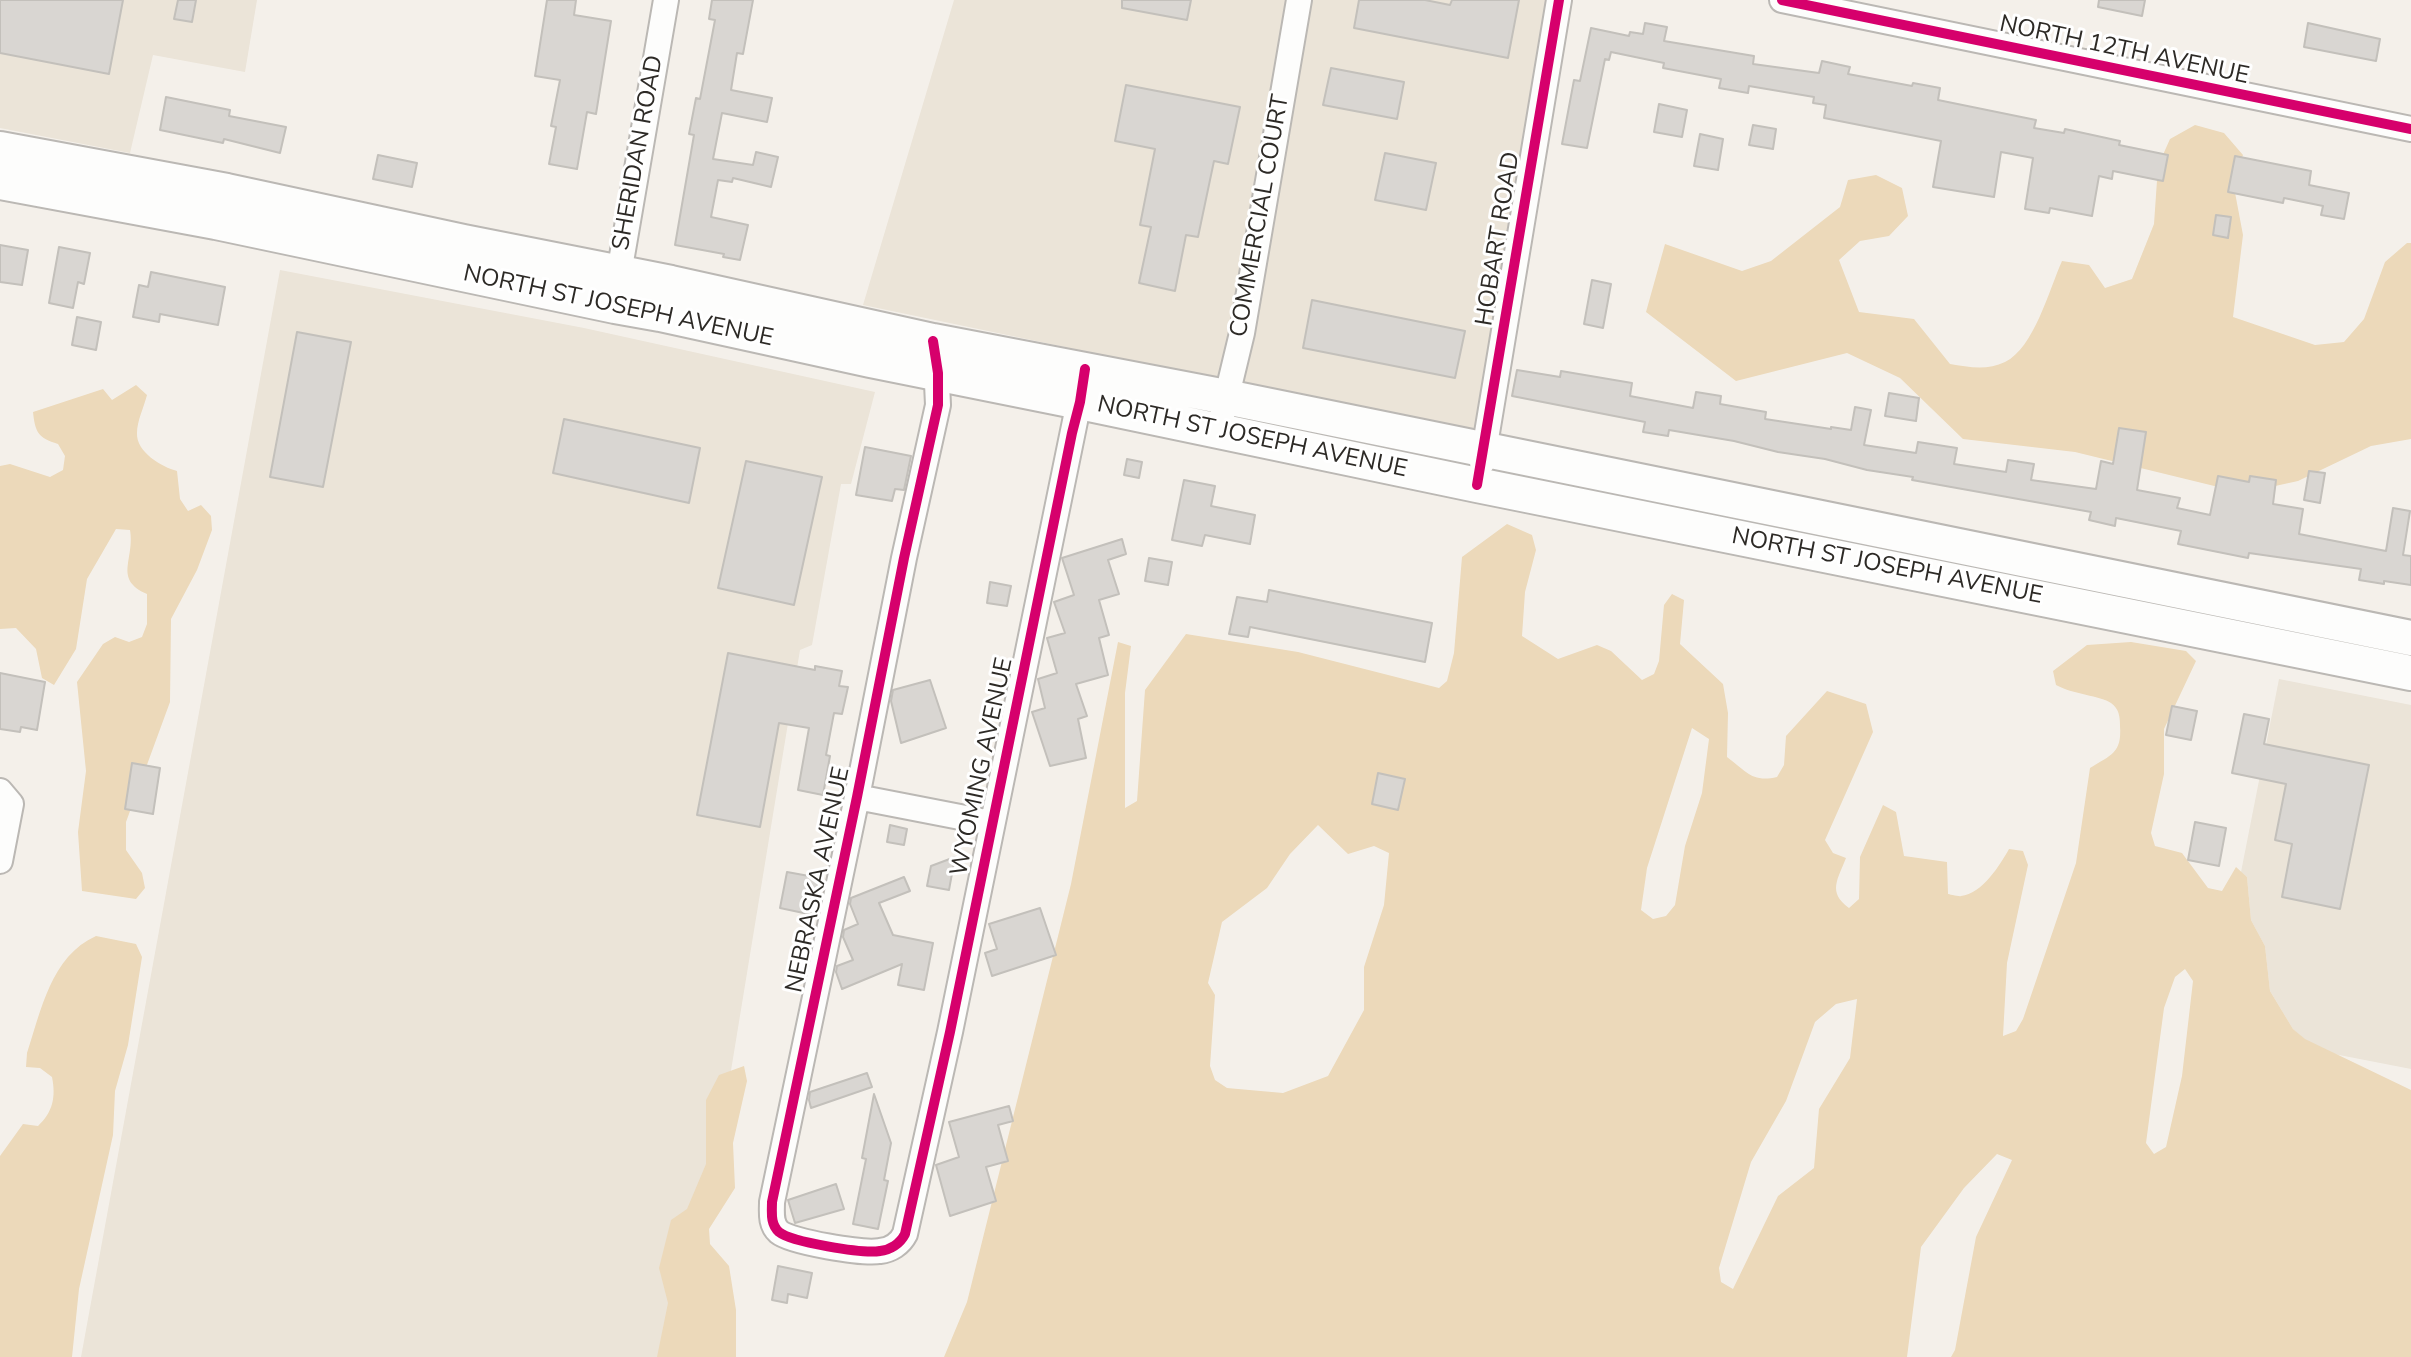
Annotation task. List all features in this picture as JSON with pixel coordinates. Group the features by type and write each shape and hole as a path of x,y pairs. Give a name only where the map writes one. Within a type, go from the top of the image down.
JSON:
{"main road":[{"name":"NORTH ST JOSEPH AVENUE","path":"0,149 227,191 618,273 935,357 1082,385 1226,397 2411,638"},
{"name":"NORTH ST JOSEPH AVENUE","path":"0,182 216,222 870,360 935,357"},
{"name":"NORTH ST JOSEPH AVENUE","path":"1082,385 1220,430 1477,485 2411,673"}],"street":[{"name":"SHERIDAN ROAD","path":"615,306 618,273 666,0"},
{"name":"COMMERCIAL COURT","path":"1220,430 1242,333 1299,0"},
{"name":"HOBART ROAD","path":"1477,485 1559,0"},
{"name":"NORTH 12TH AVENUE","path":"1782,0 2411,129"},
{"name":"NEBRASKA AVENUE","path":"919,1174 902,1240 882,1251 842,1248 796,1239 781,1233 773,1223 772,1202 857,797 900,573 938,405 935,357"},
{"name":"WYOMING AVENUE","path":"919,1174 1082,385"},
{"path":"857,797 991,823"},
{"path":"0,861 6,798"}],"shaded area":[{"path":"0,0 257,0 245,72 153,55 130,153 0,128"},
{"path":"954,0 1554,0 1498,437 863,305"},
{"path":"2195,125 2224,133 2243,155 2233,182 2243,235 2233,317 2315,345 2344,342 2364,319 2385,262 2411,243 2411,439 2371,446 2298,481 2243,493 2075,452 1963,439 1900,378 1847,353 1736,381 1646,312 1665,244 1742,271 1771,261 1840,207 1848,180 1876,175 1902,188 1908,216 1889,236 1860,241 1839,260 1859,312 1914,319 1950,364 1978,368 1998,365 2015,355 2032,332 2062,261 2089,265 2105,288 2132,279 2154,224 2158,166 2170,139"},
{"path":"280,270 584,328 875,392 851,484 841,484 812,645 800,650 684,1357 81,1357"},
{"path":"136,385 147,395 137,428 141,446 157,462 177,471 180,499 188,511 201,505 211,516 212,530 197,570 171,619 170,702 126,822 126,850 142,873 145,888 136,899 82,891 78,832 86,771 77,682 103,644 115,637 129,642 142,637 147,624 147,594 131,582 128,575 130,530 116,529 87,579 76,649 54,685 42,678 36,649 16,628 0,629 0,466 10,464 50,477 63,470 65,456 58,444 39,433 33,412 103,389 112,400"},
{"path":"1507,524 1532,535 1536,550 1525,592 1522,636 1558,659 1597,645 1611,651 1642,680 1654,674 1659,661 1664,605 1672,594 1684,600 1680,644 1723,684 1728,713 1727,757 1755,777 1777,777 1784,765 1786,736 1827,691 1866,704 1873,732 1825,840 1833,853 1846,858 1836,885 1838,896 1849,908 1859,899 1860,857 1883,805 1896,812 1904,856 1947,862 1948,894 1960,896 1976,890 1990,878 2009,849 2023,851 2028,865 2007,963 2003,1036 2016,1031 2023,1019 2076,863 2090,768 2114,752 2120,735 2119,716 2114,705 2056,685 2053,671 2087,645 2131,642 2186,651 2196,661 2164,729 2164,774 2151,833 2155,846 2182,853 2208,888 2222,891 2236,867 2247,877 2251,920 2265,946 2270,991 2293,1029 2305,1039 2411,1090 2411,1357 1951,1357 1955,1350 1976,1237 2012,1160 1997,1154 1964,1188 1921,1247 1907,1357 944,1357 967,1302 1071,884 1118,642 1131,646 1125,693 1125,808 1137,801 1145,690 1186,634 1298,652 1439,688 1447,681 1454,653 1462,557","holes":["1692,728 1709,739 1702,793 1685,846 1675,905 1666,916 1653,919 1641,910 1647,868","1318,825 1348,854 1374,846 1389,853 1384,905 1364,967 1364,1010 1328,1076 1283,1093 1227,1088 1215,1080 1210,1066 1215,995 1208,983 1222,922 1267,888 1290,854","2185,969 2193,981 2182,1076 2166,1147 2154,1154 2146,1143 2164,1008 2175,977","1857,999 1850,1058 1819,1109 1814,1168 1778,1196 1733,1289 1721,1282 1719,1268 1751,1162 1786,1101 1815,1022 1836,1004"]},
{"path":"2279,679 2411,705 2411,1069 2334,1054 2304,1039 2293,1029 2270,991 2265,946 2251,920 2247,877 2241,872"},
{"path":"96,936 136,944 142,957 128,1045 115,1091 113,1135 79,1289 72,1357 0,1357 0,1156 23,1124 38,1126 50,1110 54,1091 52,1077 40,1068 26,1067 27,1053 43,1003 58,971 81,945"},
{"path":"744,1066 747,1081 733,1143 735,1188 709,1229 710,1244 729,1266 736,1310 736,1357 657,1357 668,1303 659,1268 671,1220 687,1209 706,1164 706,1100 719,1075"}],"building":[{"path":"0,0 123,0 109,74 0,53"},
{"path":"178,0 196,0 192,22 174,19"},
{"path":"547,0 576,0 574,15 611,21 596,114 587,112 577,169 549,164 556,127 551,126 560,80 535,76"},
{"path":"712,0 753,0 743,54 737,53 731,90 772,98 767,122 722,113 713,159 753,165 756,152 778,157 771,187 733,178 732,182 718,180 711,217 748,225 740,260 675,245 694,135 689,134 696,98 700,99 715,20 709,19"},
{"path":"1122,0 1191,0 1187,20 1122,8"},
{"path":"1359,0 1425,0 1450,5 1452,0 1519,0 1508,58 1354,28"},
{"path":"2099,0 2145,0 2142,16 2098,7"},
{"path":"1645,23 1667,27 1664,41 1754,56 1753,64 1819,73 1822,61 1850,67 1848,74 1940,88 1938,100 2036,120 2034,128 2064,133 2065,129 2168,155 2163,181 2113,171 2112,179 2099,176 2092,216 2050,208 2049,213 2025,209 2033,158 2001,152 1994,197 1933,187 1941,141 1824,118 1826,105 1813,103 1814,97 1749,86 1748,93 1719,88 1721,79 1663,68 1664,63 1611,52 1609,60 1605,59 1587,148 1562,144 1574,80 1580,81 1591,28 1629,36 1630,32 1643,34"},
{"path":"2308,23 2380,39 2376,61 2304,47"},
{"path":"1331,68 1404,82 1397,119 1323,105"},
{"path":"1126,85 1240,107 1228,164 1214,161 1198,237 1186,235 1175,291 1139,283 1151,227 1140,225 1155,149 1115,141"},
{"path":"166,97 230,110 229,116 286,127 280,153 224,139 223,143 160,130"},
{"path":"1659,104 1687,110 1682,137 1654,132"},
{"path":"1753,125 1776,129 1773,149 1749,145"},
{"path":"1700,134 1723,139 1718,170 1694,166"},
{"path":"1385,153 1436,163 1426,210 1375,200"},
{"path":"378,155 417,163 412,187 373,179"},
{"path":"2235,156 2311,171 2309,185 2349,193 2344,219 2321,215 2323,206 2284,198 2283,203 2228,192"},
{"path":"2216,215 2231,217 2228,238 2213,235"},
{"path":"0,245 28,250 22,285 0,282"},
{"path":"59,247 90,253 84,284 78,282 73,308 49,303"},
{"path":"151,272 225,287 218,325 160,314 159,322 133,317 139,285 148,287"},
{"path":"1592,280 1611,284 1603,328 1584,324"},
{"path":"1312,300 1465,331 1455,378 1303,348"},
{"path":"77,317 101,322 96,350 72,345"},
{"path":"297,332 351,342 323,487 270,477"},
{"path":"1517,370 1560,377 1561,371 1632,383 1630,396 1693,408 1696,392 1721,396 1720,404 1766,412 1765,419 1831,429 1851,430 1855,407 1871,410 1864,445 1916,453 1918,442 1957,448 1954,464 2006,472 2008,460 2034,464 2031,480 2096,489 2101,461 2113,464 2119,428 2146,432 2137,490 2180,498 2177,508 2210,515 2218,476 2249,482 2250,476 2276,480 2273,504 2303,509 2299,534 2386,551 2393,508 2410,511 2403,555 2411,556 2411,585 2359,580 2361,569 2249,553 2248,558 2178,544 2181,531 2116,518 2115,526 2089,520 2091,512 1912,480 1913,477 1825,459 1669,430 1668,436 1643,432 1645,422 1512,396"},
{"path":"1889,393 1919,398 1916,421 1885,416"},
{"path":"564,419 700,448 689,503 553,473"},
{"path":"865,447 911,456 904,490 895,489 892,501 856,495"},
{"path":"1127,459 1142,462 1139,478 1124,475"},
{"path":"746,461 822,477 794,605 718,588"},
{"path":"2309,471 2325,473 2320,503 2304,500"},
{"path":"1184,480 1215,486 1211,506 1255,515 1250,544 1205,535 1202,546 1172,540"},
{"path":"1122,539 1126,554 1108,560 1119,594 1099,600 1109,635 1099,638 1108,675 1076,684 1087,716 1078,719 1086,758 1050,766 1032,712 1045,708 1038,679 1057,673 1047,638 1065,633 1054,602 1074,595 1062,558"},
{"path":"1149,558 1172,562 1168,585 1145,581"},
{"path":"990,582 1011,586 1007,606 987,603"},
{"path":"1269,590 1432,623 1425,662 1250,627 1248,637 1229,634 1237,597 1267,602"},
{"path":"728,653 815,670 815,666 842,671 839,686 848,687 842,714 834,713 823,795 798,790 809,728 779,723 760,827 697,815"},
{"path":"0,673 45,682 37,730 21,727 20,732 0,729"},
{"path":"930,680 946,728 901,743 891,701 893,690"},
{"path":"2172,706 2197,711 2191,740 2166,735"},
{"path":"2244,714 2269,719 2264,744 2369,765 2340,909 2282,897 2292,844 2275,840 2286,784 2232,773"},
{"path":"132,763 160,768 153,814 125,809"},
{"path":"1378,773 1405,779 1398,810 1372,804"},
{"path":"2195,822 2226,828 2219,866 2188,860"},
{"path":"890,825 907,829 904,845 887,842"},
{"path":"955,857 949,890 927,886 931,866"},
{"path":"787,872 820,878 813,915 780,908"},
{"path":"904,877 910,891 879,903 893,935 933,943 924,990 898,985 902,964 842,989 837,966 853,960 843,937 844,930 858,924 850,904 851,898"},
{"path":"1040,908 1056,955 992,976 985,953 997,949 989,924"},
{"path":"867,1073 872,1087 811,1108 810,1092"},
{"path":"874,1094 891,1143 884,1180 888,1181 878,1229 853,1224 866,1159 862,1158"},
{"path":"1009,1106 1013,1121 998,1125 1008,1161 986,1167 996,1201 950,1216 936,1165 959,1157 949,1122"},
{"path":"836,1184 844,1209 795,1223 788,1200"},
{"path":"778,1266 812,1273 807,1298 788,1294 787,1303 772,1300"}],"cycle path":[{"path":"1477,485 1559,0"},
{"path":"1782,0 2411,129"},
{"path":"933,341 938,373 938,405 772,1202 773,1222 779,1232 797,1240 828,1246 880,1251 894,1246 905,1234 950,1032 1085,369"}]}
